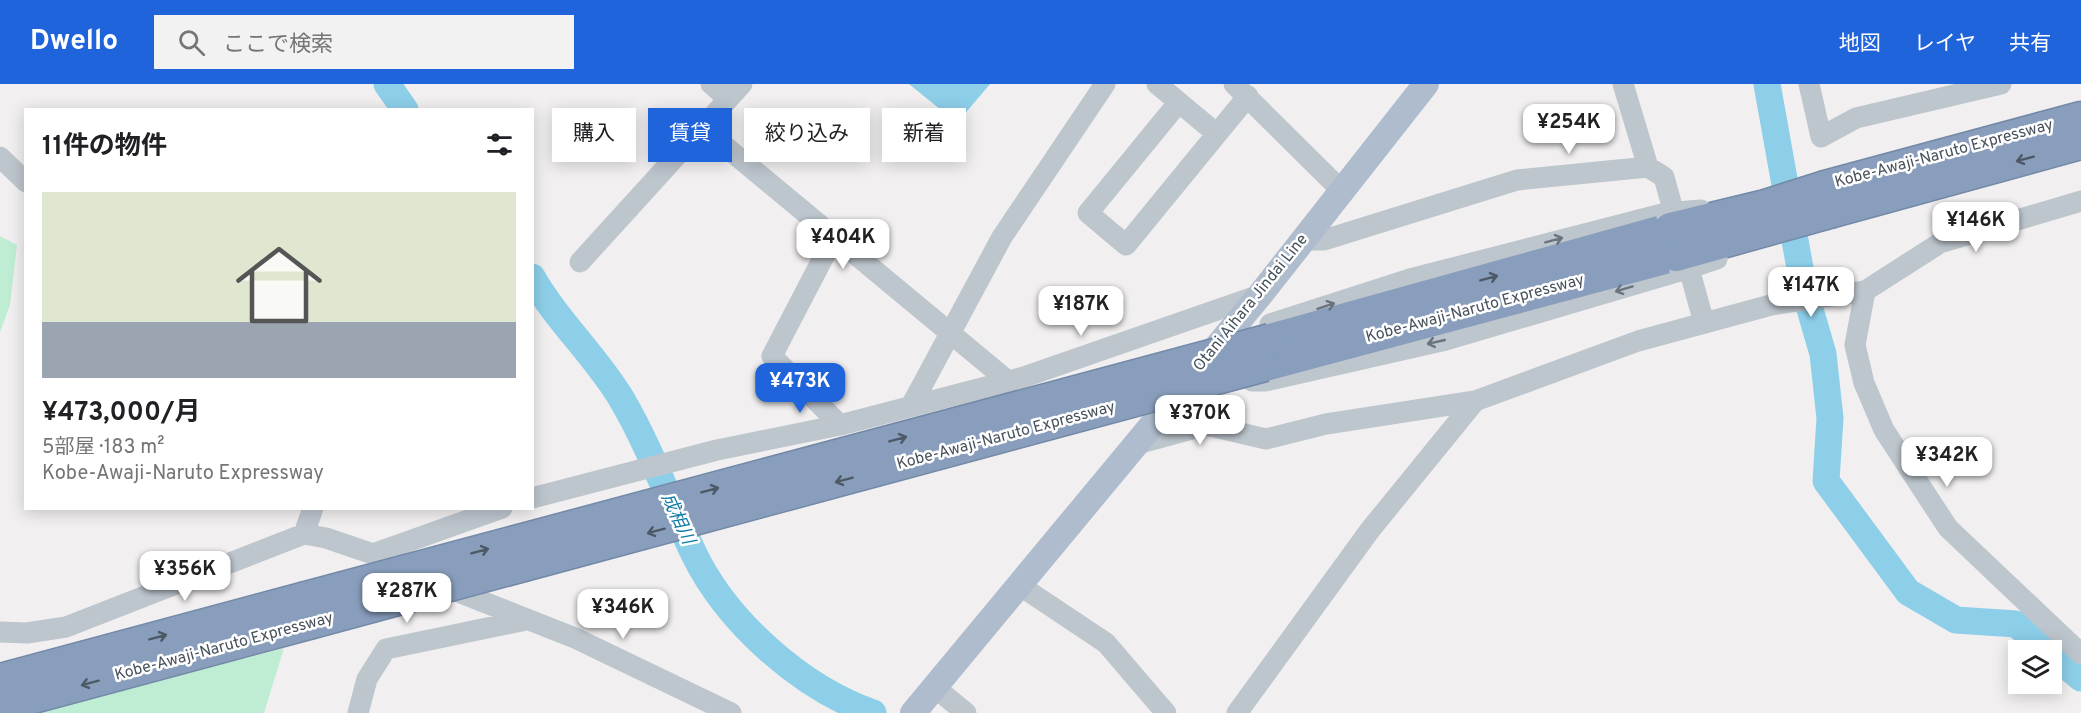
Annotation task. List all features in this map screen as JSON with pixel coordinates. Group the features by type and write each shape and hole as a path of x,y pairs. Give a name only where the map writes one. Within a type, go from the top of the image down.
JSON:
{"highway":[{"name":"Kobe-Awaji-Naruto Expressway","path":"1673,242 1766,205 1831,206 2081,117"},
{"name":"Kobe-Awaji-Naruto Expressway","path":"0,708 305,611 741,482 1101,382 1268,352 1673,242 1922,187 2081,144"},
{"name":"Kobe-Awaji-Naruto Expressway","path":"0,680 305,611 1210,382 1268,352"}],"main road":[{"name":"Otani Aihara Jindai Line","path":"913,713 931,688 1112,476 1133,445 1260,295 1425,84"}],"street":[{"path":"711,84 735,92 721,108"},
{"path":"911,406 1002,237 1105,84"},
{"path":"1157,84 1217,135"},
{"path":"1623,84 1648,167"},
{"path":"1809,84 1821,137 1856,118 2001,84"},
{"path":"1178,103 1088,213 1126,245 1217,135 1241,90 1342,191"},
{"path":"732,152 1008,381"},
{"path":"0,157 24,180"},
{"path":"580,262 672,162"},
{"path":"1303,240 1324,240 1517,180 1648,167 1664,177 1704,323"},
{"path":"1133,445 1206,424 1266,439 1326,424 1475,401 1638,341 1771,305 1855,292 1940,243 2081,201"},
{"path":"834,237 772,356 840,425"},
{"path":"1268,352 1410,279 1673,242"},
{"path":"1855,292 1855,345 1864,383 1884,429 1948,528 2081,654"},
{"path":"534,498 697,455 840,425 1008,381 1260,295"},
{"path":"1237,713 1370,530 1475,401"},
{"path":"304,534 312,510"},
{"path":"373,554 496,510"},
{"path":"0,632 27,633 66,627 304,534 326,538 373,554 399,568 575,638 697,706 731,713"},
{"path":"1019,585 1106,643 1166,713"},
{"path":"358,713 367,679 386,649 440,635 527,620"},
{"path":"931,688 966,713"}],"green space":[{"path":"0,236 17,245 10,305 0,332"},
{"path":"284,648 264,713 29,713"}],"water":[{"path":"909,84 990,84 966,112 966,108 939,108"}],"waterway":[{"name":"成相川","path":"387,84 404,108"},
{"path":"1767,84 1803,285 1823,354 1830,418 1826,481 1908,592 1956,620 2016,624 2036,640"},
{"name":"成相川","path":"534,280 621,398 650,455 694,554 726,604 746,628 793,670 846,702 873,713"},
{"path":"2062,662 2081,678"}]}
